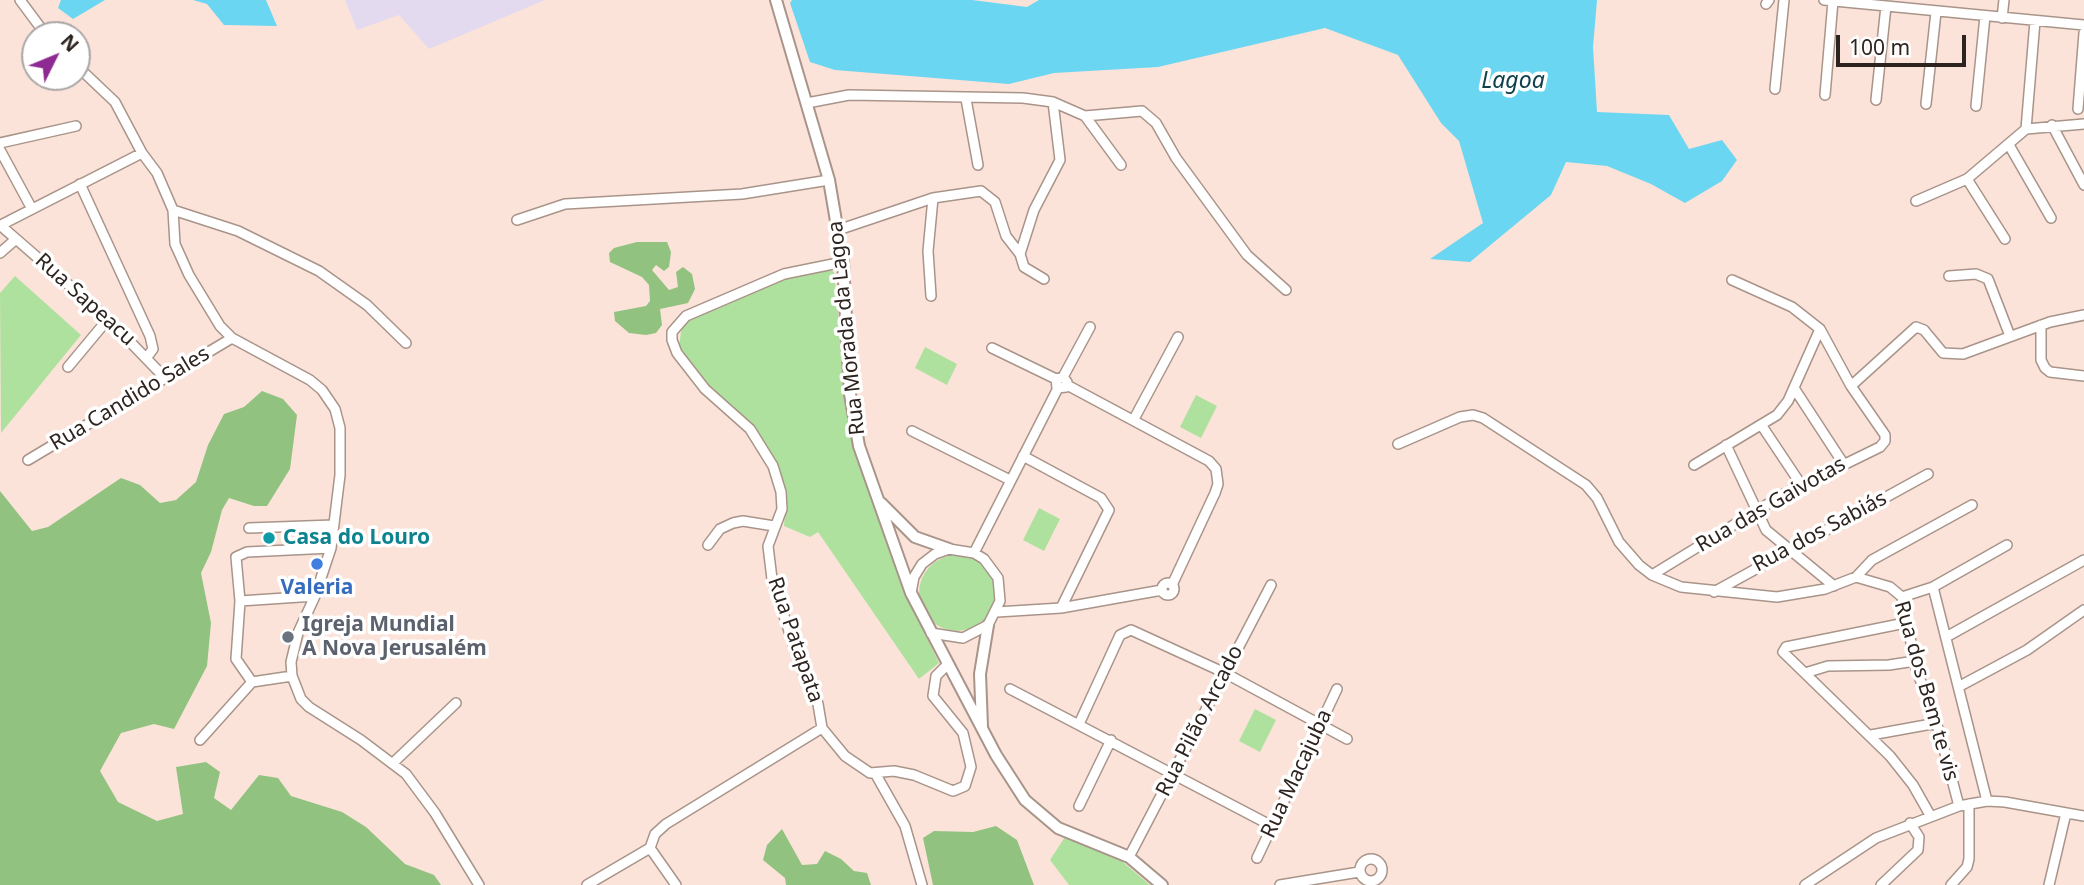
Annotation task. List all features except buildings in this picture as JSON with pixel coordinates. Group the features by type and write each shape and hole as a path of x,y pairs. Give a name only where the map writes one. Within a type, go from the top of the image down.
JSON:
{"street":[{"path":"20,0 36,21"},
{"name":"Rua Morada da Lagoa","path":"776,0 829,180 843,262 850,394 859,446 874,495 911,593 1013,784 1040,814 1058,828 1129,858 1162,885"},
{"path":"1775,89 1784,0"},
{"path":"1824,0 2084,25"},
{"path":"2002,18 2004,0"},
{"path":"1825,95 1833,1"},
{"path":"1876,100 1881,4"},
{"path":"1926,104 1936,12"},
{"path":"1976,106 1985,16"},
{"path":"2026,129 2035,21"},
{"path":"2078,109 2084,33"},
{"path":"91,79 115,102 142,153 157,173 173,210 175,244 189,275 220,326 232,338 310,380 323,390 335,409 341,443 331,548 293,650 292,676 301,699 393,763 435,813 479,885"},
{"path":"807,103 849,95 1023,98 1053,102 1085,116 1132,111 1150,115 1176,158 1248,255 1286,290"},
{"path":"966,99 978,165"},
{"path":"1020,254 1034,210 1060,160 1053,102"},
{"path":"1085,116 1121,165"},
{"path":"1916,201 1967,178 2026,129 2084,124"},
{"path":"2052,125 2084,185"},
{"path":"0,143 76,126"},
{"path":"2008,145 2051,218"},
{"path":"0,150 32,209"},
{"path":"0,225 142,153"},
{"path":"1967,178 2005,239"},
{"path":"517,220 565,204 742,194 829,180"},
{"path":"80,184 150,336 153,349 147,357"},
{"path":"838,230 933,198 981,191 995,202 1006,236 1020,254 1024,267 1044,279"},
{"path":"931,296 928,251 933,198"},
{"path":"173,210 238,231 319,271 367,305 406,343"},
{"name":"Rua Sapeacu","path":"0,225 108,319 166,379"},
{"path":"0,253 16,239"},
{"name":"Rua Patapata","path":"843,262 784,274 685,317 672,332 677,353 723,407 750,429 773,466 782,501 768,546 772,579 800,665 818,704 821,728 845,756 863,769 875,773 914,775 953,791 965,786 971,767 963,733 933,696 936,676 948,664"},
{"path":"1949,276 1965,273 1988,279 2010,336"},
{"path":"1732,280 1792,307 1820,329 1852,386 1916,327 1943,353 1954,355 1976,352 2041,325 2084,315"},
{"path":"68,367 108,319"},
{"path":"2041,325 2041,360 2045,368 2057,373 2084,376"},
{"path":"974,553 1090,327"},
{"path":"1694,465 1762,426 1782,409 1820,329"},
{"path":"1134,419 1178,337"},
{"name":"Rua Candido Sales","path":"28,460 232,338"},
{"path":"992,348 1134,419 1209,461 1218,476 1215,493 1172,585 1165,584 1162,590 1061,608 997,612"},
{"name":"Rua das Gaivotas","path":"1652,575 1759,510 1843,463 1880,446 1885,441 1885,435 1852,386"},
{"path":"1794,388 1843,463"},
{"path":"1398,444 1460,417 1474,415 1483,418 1586,485 1597,498 1619,542 1652,575 1681,587 1714,592 1777,597 1834,586 1856,577 1879,555 1972,505"},
{"path":"1762,426 1802,486"},
{"path":"912,431 1010,481"},
{"path":"1726,445 1759,510 1766,530 1834,586"},
{"path":"1023,456 1101,498 1109,510 1061,608"},
{"name":"Rua dos Sabiás","path":"1714,592 1928,474"},
{"path":"874,495 904,529 926,542 974,553 984,559 998,578 1000,589 997,612 988,625 980,674 982,729"},
{"path":"708,545 720,529 733,523 743,521 774,526"},
{"path":"249,528 334,525"},
{"path":"1902,597 1933,587 2007,545"},
{"path":"252,682 236,659 240,601 234,560 247,551 331,548"},
{"path":"911,593 914,577 922,564 935,554 950,549"},
{"path":"1948,636 2084,560"},
{"name":"Rua dos Bem te vis","path":"1856,577 1882,583 1902,597 1914,661 1964,805 1969,859 1951,885"},
{"name":"Rua Pilão Arcado","path":"1129,858 1271,585"},
{"name":"Rua dos Bem te vis","path":"1933,587 1948,636 1987,801"},
{"path":"240,601 315,596"},
{"path":"1960,685 2027,650 2084,610"},
{"path":"1905,623 1784,649 1783,652 1871,735 1908,778 1930,815"},
{"path":"932,633 963,638 988,625"},
{"path":"1079,724 1120,635 1127,630 1135,631 1225,673 1347,739"},
{"path":"1805,673 1828,666 1889,665 1914,661"},
{"path":"200,740 252,682 292,676"},
{"path":"1010,689 1272,825"},
{"name":"Rua Macajuba","path":"1257,858 1337,689"},
{"path":"393,763 456,703"},
{"path":"1871,735 1937,723"},
{"path":"587,885 650,848 659,829 821,728"},
{"path":"1079,806 1111,740"},
{"path":"875,773 905,826 922,885"},
{"path":"1808,884 1868,842 1930,815 1964,805 1987,801 2084,816"},
{"path":"2049,885 2066,813"},
{"path":"1881,885 1918,850 1919,837 1910,823"},
{"path":"650,848 676,885"},
{"path":"1365,859 1379,861 1381,875 1374,883 1365,880 1359,872 1365,859"},
{"path":"1280,885 1359,872"}],"shaded area":[{"path":"345,0 545,0 429,49 399,15 357,30"}],"green space":[{"path":"637,242 667,242 671,252 669,267 664,271 656,265 652,270 669,290 678,287 676,272 683,267 692,274 695,289 688,303 660,309 662,325 656,333 646,335 629,333 615,321 614,312 646,306 650,301 649,285 642,277 610,262 609,253 614,248"},
{"path":"823,267 834,272 851,440 913,609 939,663 919,679 818,532 810,537 784,526 786,495 774,461 748,421 724,406 679,347 682,324 788,278"},
{"path":"15,276 81,335 1,433 0,293"},
{"path":"925,347 957,364 947,385 915,368"},
{"path":"262,391 283,399 297,415 290,469 267,506 254,506 229,498 222,510 211,552 201,573 211,623 207,666 174,729 154,724 121,733 100,771 118,802 157,821 183,814 176,767 206,762 220,772 214,798 231,810 259,775 278,778 291,796 342,812 366,827 405,864 434,875 441,885 0,885 0,491 32,531 48,527 121,478 140,485 160,503 176,500 196,482 208,445 224,414 244,407"},
{"path":"1196,395 1217,406 1201,438 1180,427"},
{"path":"1039,508 1060,519 1044,551 1023,540"},
{"path":"957,555 971,558 984,566 992,579 995,593 992,607 984,620 971,628 957,631 943,628 930,620 922,607 919,593 922,579 930,566 943,558"},
{"path":"1255,709 1276,720 1260,752 1239,741"},
{"path":"996,826 1017,840 1034,885 933,885 923,838 934,831 973,832"},
{"path":"782,829 802,865 817,864 825,851 841,859 854,871 867,873 871,885 786,885 785,878 763,860 767,845"},
{"path":"1065,837 1118,858 1150,885 1069,885 1050,860"}],"water":[{"path":"61,0 105,0 73,19 58,8"},
{"path":"193,0 266,0 277,26 224,25 207,4"},
{"name":"Lagoa","path":"792,0 972,0 1027,7 1039,0 1597,0 1593,47 1597,112 1669,115 1689,149 1722,140 1737,160 1722,181 1685,203 1651,184 1607,166 1566,162 1551,195 1470,262 1430,259 1483,223 1459,141 1441,123 1398,55 1325,28 1158,67 1054,73 1009,84 835,70 810,62 790,3"}],"place":[{"name":"Casa do Louro","path":"269,538"},
{"name":"Valeria","path":"317,564"},
{"name":"Igreja Mundial A Nova Jerusalém","path":"288,637"}]}
